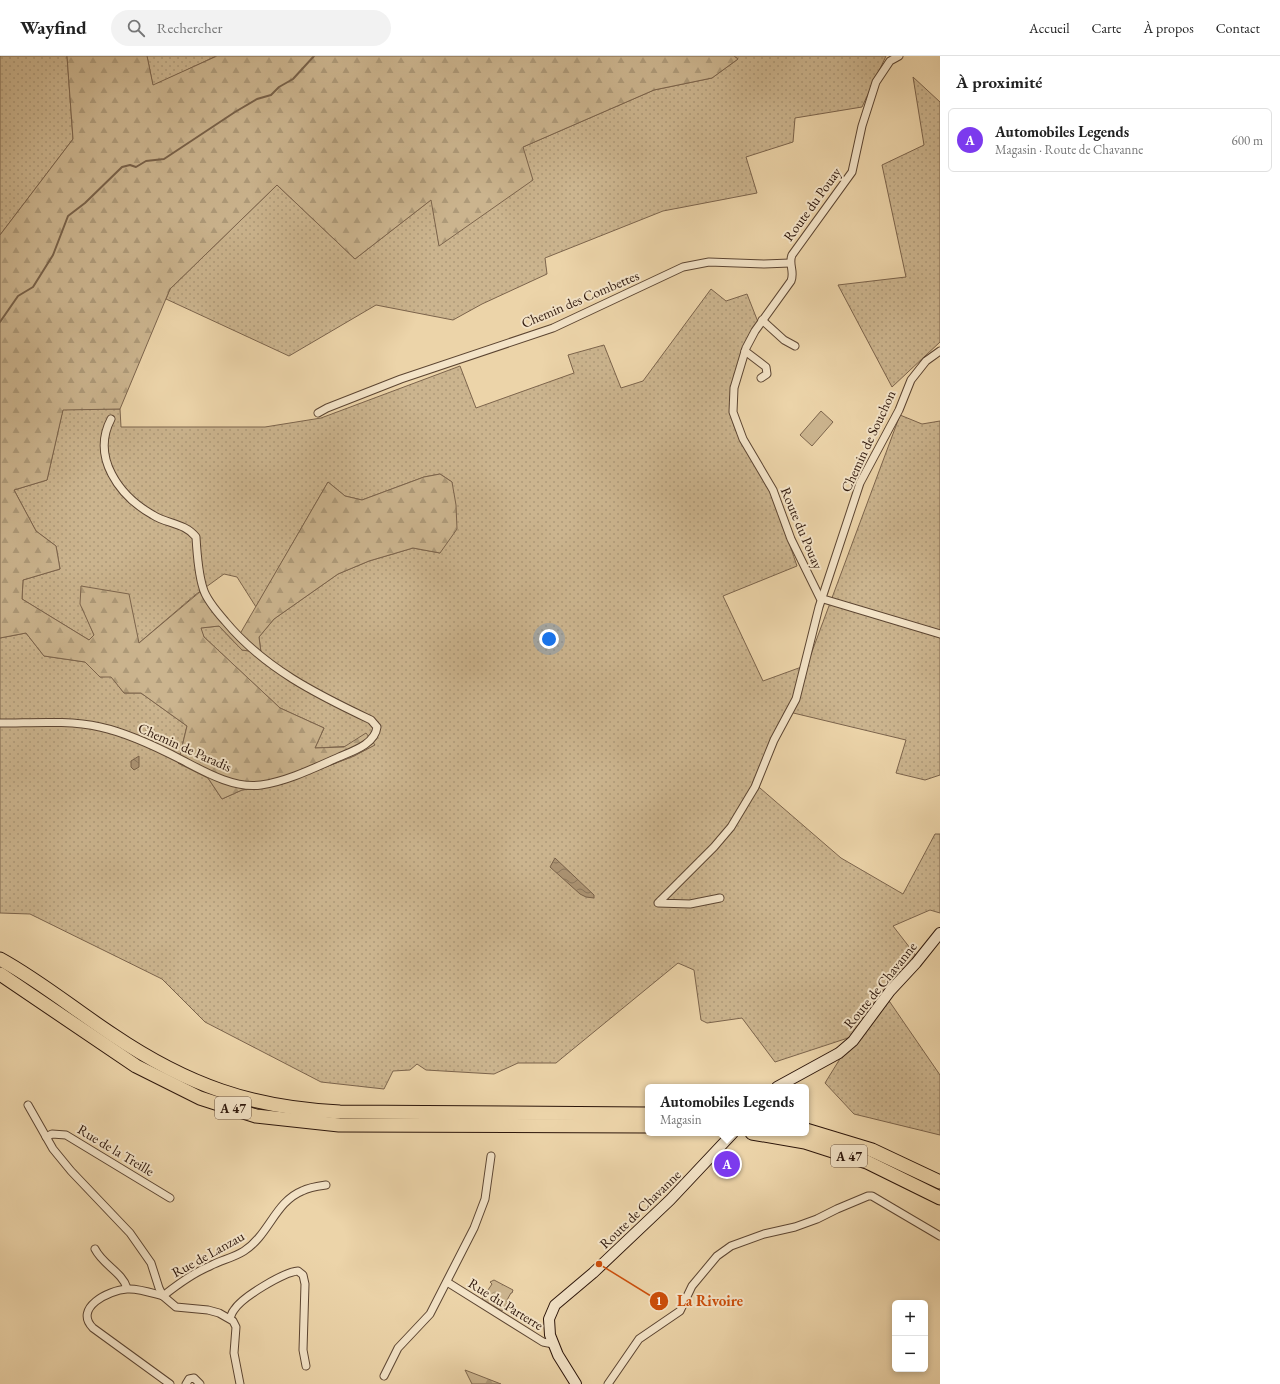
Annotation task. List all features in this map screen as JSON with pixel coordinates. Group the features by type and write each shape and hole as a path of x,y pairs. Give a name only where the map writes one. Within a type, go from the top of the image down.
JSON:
{"highway":[{"name":"A 47","path":"0,959 141,1053 204,1086 256,1102 296,1108 340,1112 645,1114"},
{"name":"A 47","path":"0,974 136,1066 200,1098 256,1116 339,1125 645,1126"},
{"name":"A 47","path":"809,1131 872,1150 940,1182"},
{"name":"A 47","path":"769,1136 804,1142 867,1162 940,1198"}],"main road":[{"name":"Route de Chavanne","path":"782,1084 839,1053 853,1041 890,991 916,963 940,933"},
{"name":"Route de Chavanne","path":"576,1384 553,1344 550,1335 549,1319 555,1305 593,1273 670,1200 730,1136"}],"street":[{"name":"Route du Pouay","path":"823,600 818,596 791,538 773,490 743,439 735,422 733,412 734,388 745,351 762,320 791,281 793,275 790,263 792,255 852,172 862,126 876,82 890,61 899,56"},
{"name":"Chemin des Combettes","path":"318,413 327,408 401,379 553,328 683,267 709,262 764,264 790,263"},
{"path":"762,320 784,340 795,346"},
{"path":"745,351 766,367 767,374 761,378"},
{"name":"Chemin de Souchon","path":"720,898 690,904 658,903 714,847 731,827 751,794 774,740 796,699 819,607 823,600 860,484 899,410 911,380 926,361 940,351"},
{"name":"Chemin de Paradis","path":"0,723 51,722 101,727 138,740 202,772 250,786 279,781 315,768 351,752 371,740 376,735 377,727 371,720 320,696 292,680 261,658 231,629 203,590 196,537 191,530 152,515 114,482 106,464 104,445 107,427 112,419"},
{"path":"823,600 940,634"},
{"path":"28,1105 53,1149 71,1171 130,1232 151,1263 159,1288 164,1296 176,1306 208,1310 230,1318 236,1327 234,1353 240,1384"},
{"name":"Rue de la Treille","path":"46,1137 52,1134 66,1135 170,1198"},
{"name":"Rue du Parterre","path":"384,1376 398,1348 430,1314 483,1209 490,1156"},
{"name":"Rue de Lanzau","path":"170,1384 89,1323 87,1312 97,1300 110,1293 128,1288 164,1296 195,1273 237,1255 254,1244 265,1232 280,1207 291,1197 303,1190 326,1184"},
{"path":"608,1384 639,1339 680,1311 690,1290 706,1268 717,1256 731,1246 764,1234 817,1220 837,1209 868,1196 872,1196 940,1236"},
{"path":"95,1249 99,1257 123,1278 128,1288"},
{"path":"230,1318 234,1309 253,1294 283,1275 298,1271 303,1275 305,1284 303,1333 306,1366"},
{"name":"Rue du Parterre","path":"447,1282 543,1342 553,1344"},
{"path":"186,1384 189,1379 194,1378 200,1384"}],"green space":[{"path":"0,56 67,56 73,139 0,235"},
{"path":"67,56 147,56 153,85 217,56 734,56 738,59 712,78 654,90 523,147 533,180 439,246 431,200 355,259 277,185 170,289 120,409 63,410 47,480 14,490 36,531 56,546 60,569 23,580 22,599 89,640 94,635 80,604 81,586 129,594 139,643 201,591 237,639 328,482 345,496 362,500 424,477 440,474 452,482 456,505 457,529 440,553 413,548 369,561 338,574 274,619 259,637 261,653 242,650 219,626 201,628 204,637 280,708 324,728 315,748 344,747 366,733 375,745 354,756 282,784 242,790 222,799 208,778 178,763 187,726 141,693 124,693 111,677 100,677 85,662 44,656 26,633 0,638 0,235 73,139"},
{"path":"147,56 216,56 153,86"},
{"path":"734,56 886,56 862,107 795,118 793,142 746,157 757,193 663,211 545,258 547,274 482,304 453,320 376,305 289,356 166,299 170,289 277,185 355,259 432,199 439,245 523,147 654,90 712,78 738,59"},
{"path":"913,77 940,102 940,342 892,387 838,285 906,277 882,165 924,145"},
{"path":"711,289 726,301 747,294 758,322 745,348 734,376 730,405 732,419 737,433 762,475 773,498 781,517 797,566 723,596 763,681 807,665 900,415 922,424 940,421 940,775 925,780 896,773 906,740 785,711 753,782 841,858 903,894 935,834 940,834 940,913 930,910 893,926 917,957 883,992 940,1075 940,1135 854,1114 825,1083 854,1036 775,1062 742,1018 707,1023 701,1020 694,970 678,963 556,1063 518,1063 494,1074 426,1070 417,1064 410,1070 393,1071 384,1089 321,1082 205,1022 162,979 30,914 0,913 0,638 26,633 44,656 85,662 100,677 111,676 124,693 141,693 187,726 178,763 208,778 222,799 242,790 282,784 354,756 374,745 315,748 324,728 280,708 204,637 200,628 219,626 242,650 261,652 259,637 274,619 338,574 369,561 413,548 440,553 452,482 440,474 424,477 362,500 345,496 328,482 256,607 237,577 224,574 195,595 139,643 81,604 94,635 89,640 22,599 23,580 60,569 56,546 36,531 14,490 47,480 63,409 120,409 121,427 265,427 321,418 460,366 476,408 574,373 568,355 604,345 621,388 643,381"},
{"path":"821,411 833,422 812,446 800,435"},
{"path":"494,1280 513,1290 502,1311 482,1299 492,1284 490,1282"},
{"path":"465,1370 501,1384 472,1384"}],"water":[{"path":"139,756 139,767 134,770 131,767 131,761"},
{"path":"555,858 594,895 594,898 586,897 580,894 550,867"}],"waterway":[{"path":"0,322 18,296 33,287 53,255 68,216 85,203 122,167 130,165 136,167 146,161 164,159 235,112 257,99 271,95 279,87 293,79 314,56"}],"place":[{"name":"Automobiles Legends","path":"727,1164"},
{"name":"La Rivoire","path":"599,1264"}]}
